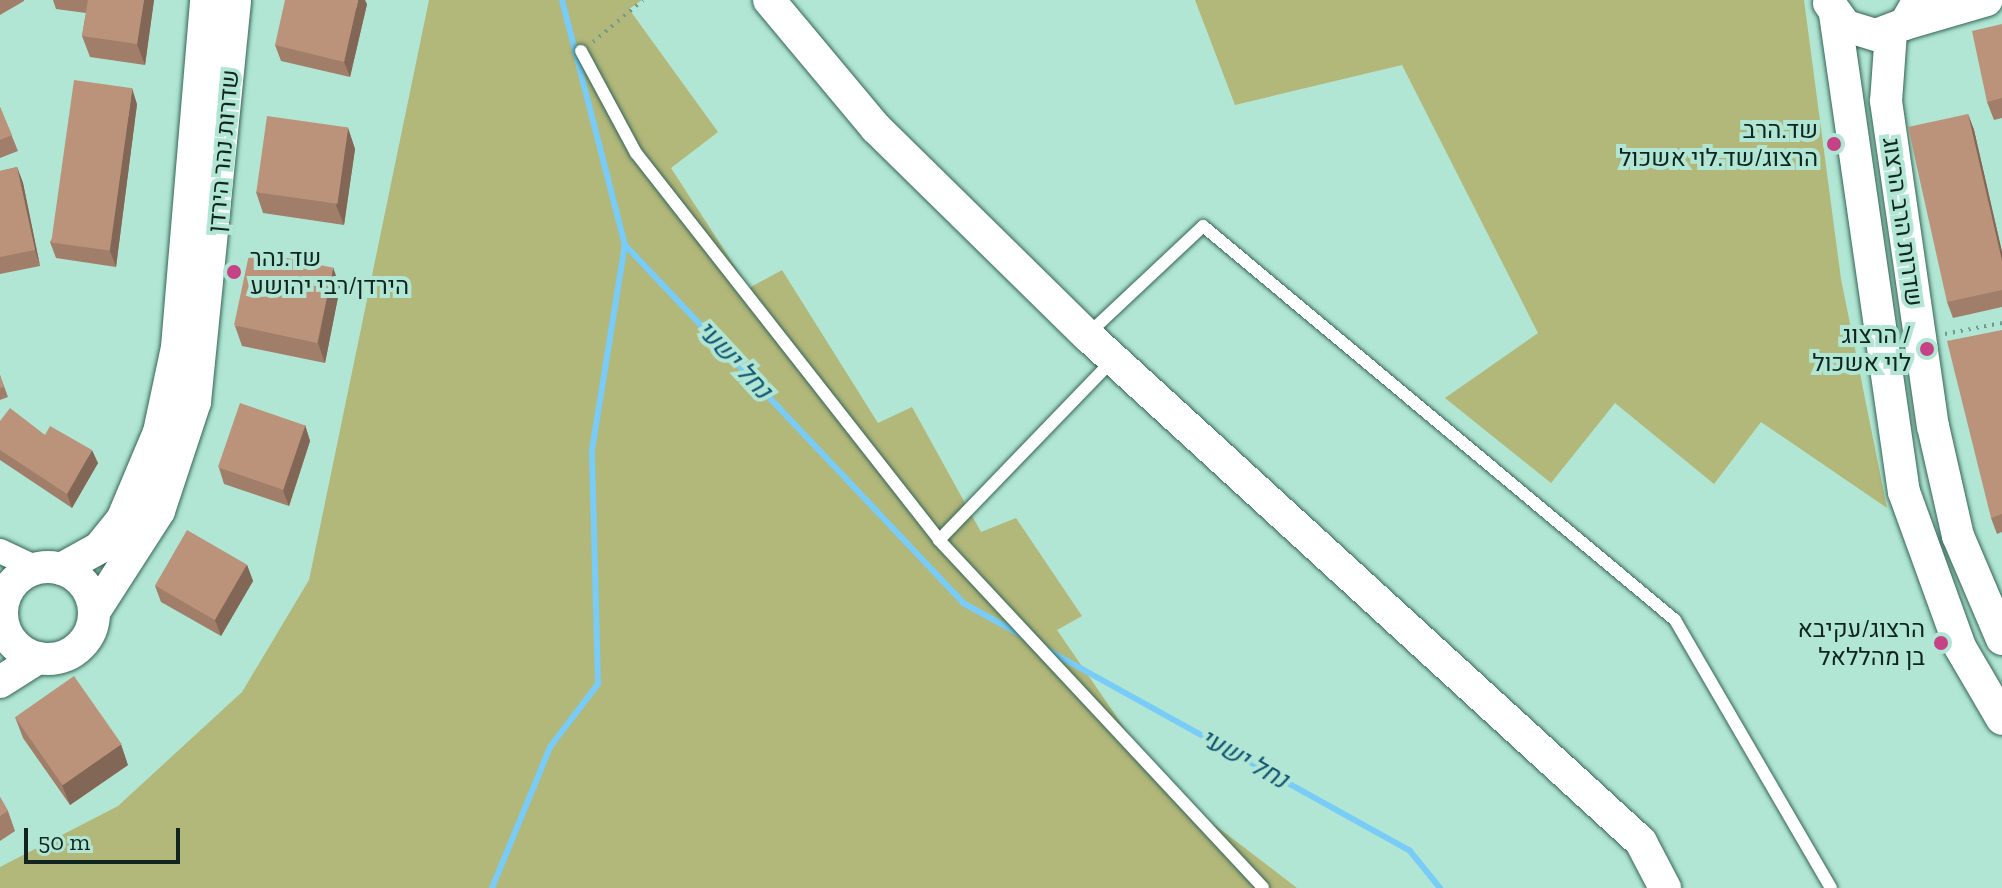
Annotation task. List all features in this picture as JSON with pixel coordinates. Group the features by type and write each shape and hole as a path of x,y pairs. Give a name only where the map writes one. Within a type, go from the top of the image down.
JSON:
{"main road":[{"name":"שדרות נהר הירדן","path":"49,568 88,557 116,529 159,432 177,347 206,0"},
{"name":"שדרות נהר הירדן","path":"94,612 159,511 195,402 235,0"},
{"path":"769,0 876,128 1087,335 1641,842 1665,888"},
{"path":"1832,7 1860,33 1987,0"},
{"name":"שדרות הרב הרצוג","path":"1832,7 1904,492 1944,612 2002,719"},
{"name":"שדרות הרב הרצוג","path":"1905,19 1886,101 1919,340 1958,536 2002,639"},
{"path":"0,682 38,658 77,648 94,612 84,585 49,568 13,582 1,611 13,643 38,658"}],"street":[{"path":"0,551 49,568"}],"lane":[{"path":"581,51 636,153 939,540 1263,888"},
{"path":"1087,335 1203,226 1675,620 1831,888"},
{"path":"939,540 1114,359"}],"path":[{"path":"581,51 643,0"},
{"path":"1919,340 2002,323"}],"green space":[{"path":"429,0 642,0 629,9 718,132 671,168 749,288 782,270 878,423 912,407 981,532 1016,518 1082,616 1057,630 1165,787 1297,888 0,888 0,867 118,806 242,692 309,580"},
{"path":"1195,0 1804,0 1841,279 1887,508 1761,422 1714,484 1615,403 1551,483 1445,398 1538,333 1402,65 1235,105"}],"building":[{"path":"88,0 144,0 137,44 82,36"},
{"path":"285,0 358,0 344,62 275,45"},
{"path":"2002,24 2002,98 1987,102 1972,31"},
{"path":"74,80 132,88 110,251 51,242"},
{"path":"0,107 12,135 0,140"},
{"path":"1968,114 2002,261 2002,290 1947,302 1908,127"},
{"path":"267,116 348,127 337,204 256,192"},
{"path":"17,167 35,250 0,257 0,171"},
{"path":"250,250 333,268 317,343 234,325"},
{"path":"2002,330 2002,514 1991,518 1947,341"},
{"path":"240,403 305,425 283,490 218,467"},
{"path":"10,408 45,435 50,426 92,450 67,494 0,450 0,421"},
{"path":"187,530 247,564 215,620 155,585"},
{"path":"74,676 122,744 63,785 15,717"},
{"path":"0,797 8,811 0,816"}],"waterway":[{"name":"נחל ישעי","path":"562,0 625,245 963,603 1025,637"},
{"path":"492,888 550,747 598,684 592,450 625,245"},
{"name":"נחל ישעי","path":"1046,649 1410,851 1440,888"}],"place":[{"name":"שד.הרב הרצוג/שד.לוי אשכול","path":"1834,144"},
{"name":"שד.נהר הירדן/רבי יהושע","path":"234,272"},
{"name":"הרצוג / לוי אשכול","path":"1927,349"},
{"name":"הרצוג/עקיבא בן מהללאל","path":"1941,643"}]}
